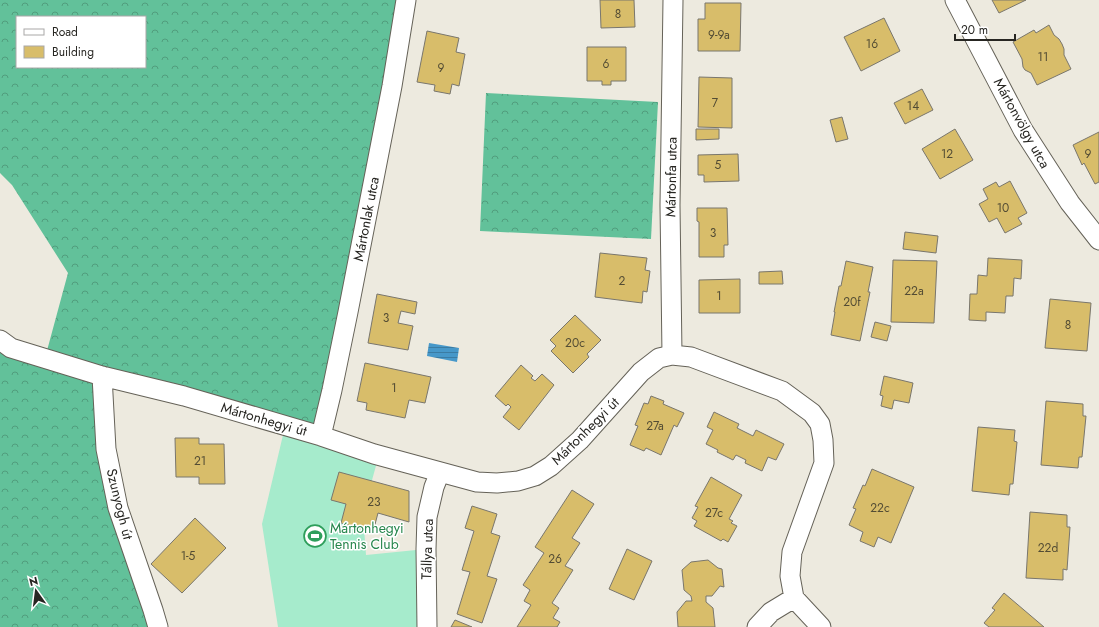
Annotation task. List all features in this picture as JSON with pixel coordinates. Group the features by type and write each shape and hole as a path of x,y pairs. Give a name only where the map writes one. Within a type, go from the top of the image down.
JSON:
{"street":[{"name":"Mártonlak utca","path":"321,436 348,312 392,86 406,0"},
{"name":"Mártonfa utca","path":"672,355 670,205 673,0"},
{"name":"Mártonvölgy utca","path":"955,0 1023,130 1070,203 1099,240"},
{"name":"Mártonhegyi út","path":"0,340 11,348 102,376 184,396 321,436 374,454 440,472 477,482 497,483 518,481 535,476 551,466 580,440 642,372 659,358 672,355 691,357 782,391 812,413 820,424 823,440 824,462 792,552 790,576 794,598"},
{"name":"Szunyogh út","path":"102,376 106,449 118,508 158,627"},
{"name":"Tállya utca","path":"427,627 427,517 434,487 440,472"},
{"path":"757,627 770,612 794,598 821,627"}],"green space":[{"path":"0,0 406,0 321,436 103,376 106,449 158,627 0,627 0,340 45,358 68,273 12,185 0,173"},
{"path":"486,93 658,102 651,239 480,231"},
{"name":"Mártonhegyi Tennis Club","path":"283,435 377,462 363,513 366,555 426,549 427,627 278,627 262,524"}],"water":[{"path":"429,343 459,348 457,362 427,356"}],"building":[{"path":"600,0 634,0 635,27 601,28"},
{"path":"992,0 1026,0 999,13"},
{"path":"705,3 741,3 740,51 698,51 698,19 705,19"},
{"path":"884,18 900,51 861,71 844,37"},
{"path":"1049,25 1054,35 1062,44 1064,55 1071,69 1037,85 1031,73 1023,67 1022,59 1013,42 1034,30 1036,33"},
{"path":"427,31 459,38 456,52 465,54 459,86 452,84 450,94 434,91 435,85 417,82"},
{"path":"587,47 626,47 626,81 611,81 611,85 602,85 602,81 587,81"},
{"path":"699,77 732,78 732,128 698,127"},
{"path":"922,89 933,110 905,124 894,103"},
{"path":"842,117 848,139 836,142 830,120"},
{"path":"696,129 719,129 719,139 696,140"},
{"path":"955,129 973,160 940,179 922,149"},
{"path":"1099,132 1099,182 1095,184 1084,163 1082,165 1073,145"},
{"path":"738,154 739,181 704,182 704,175 698,175 698,155"},
{"path":"1010,181 1027,213 1018,218 1022,224 1005,233 997,218 989,222 979,204 988,199 983,189 996,182 999,187"},
{"path":"697,208 727,208 728,245 724,245 724,257 699,257 699,222 697,221"},
{"path":"905,232 938,236 936,253 903,249"},
{"path":"600,253 647,258 645,270 650,271 647,292 643,291 642,303 595,297"},
{"path":"988,258 1022,260 1021,279 1014,278 1013,296 1006,296 1005,313 986,312 986,321 969,320 970,294 977,294 978,275 987,276"},
{"path":"893,260 937,261 934,323 891,322"},
{"path":"846,261 873,267 868,292 870,292 860,341 831,335 839,286 841,286"},
{"path":"782,271 783,284 759,284 759,272"},
{"path":"740,279 740,313 699,313 699,280"},
{"path":"377,294 417,302 415,314 401,311 398,323 413,326 408,350 368,343"},
{"path":"1050,299 1091,303 1087,351 1045,348"},
{"path":"575,315 601,340 587,354 589,357 573,373 551,351 556,346 550,340"},
{"path":"875,322 891,326 887,341 871,337"},
{"path":"365,363 431,377 425,403 409,400 405,418 366,410 367,403 357,401"},
{"path":"521,365 533,376 531,378 535,381 542,374 554,385 519,430 503,417 511,407 508,404 506,406 495,396"},
{"path":"884,376 913,383 909,403 894,400 892,409 881,406 883,396 880,395"},
{"path":"651,396 664,401 663,404 684,413 677,427 674,425 661,455 646,448 644,451 630,445 638,426 635,425 644,403 648,404"},
{"path":"1046,401 1083,404 1083,416 1086,416 1082,457 1079,457 1078,468 1041,465"},
{"path":"714,412 739,424 737,428 753,436 756,430 784,444 776,460 768,457 762,471 745,463 746,460 736,455 733,460 717,452 718,450 706,444 713,430 707,427"},
{"path":"978,427 1015,430 1014,441 1017,442 1013,484 1010,484 1009,495 972,491"},
{"path":"175,438 199,438 199,444 224,444 225,484 199,484 199,477 176,477"},
{"path":"872,469 914,487 891,543 878,537 874,547 860,541 863,532 849,525 856,509 853,508"},
{"path":"339,472 409,491 409,522 378,513 373,532 341,523 346,504 331,500"},
{"path":"711,477 742,495 729,519 733,521 731,523 737,526 728,542 723,539 721,541 694,526 697,521 692,518 698,507 695,506"},
{"path":"572,490 594,504 572,538 580,543 565,566 573,570 552,603 559,608 553,618 560,622 557,627 517,627 531,605 524,601 530,590 523,585 544,553 535,547"},
{"path":"472,506 497,514 491,533 500,536 487,576 497,579 482,623 457,614 470,572 462,570 474,531 465,528"},
{"path":"1030,512 1067,515 1067,527 1070,527 1067,570 1063,569 1063,580 1026,578"},
{"path":"195,518 226,548 182,593 151,564"},
{"path":"627,549 652,561 634,600 609,589"},
{"path":"708,560 718,568 722,569 724,587 720,586 712,596 706,596 706,602 713,608 715,627 678,627 677,612 686,601 692,601 691,596 684,590 682,570 691,562"},
{"path":"1004,593 1044,627 989,627 984,623 995,610 992,608"},
{"path":"455,620 472,627 451,627"}],"place":[{"name":"Mártonhegyi Tennis Club","path":"315,536"}]}
